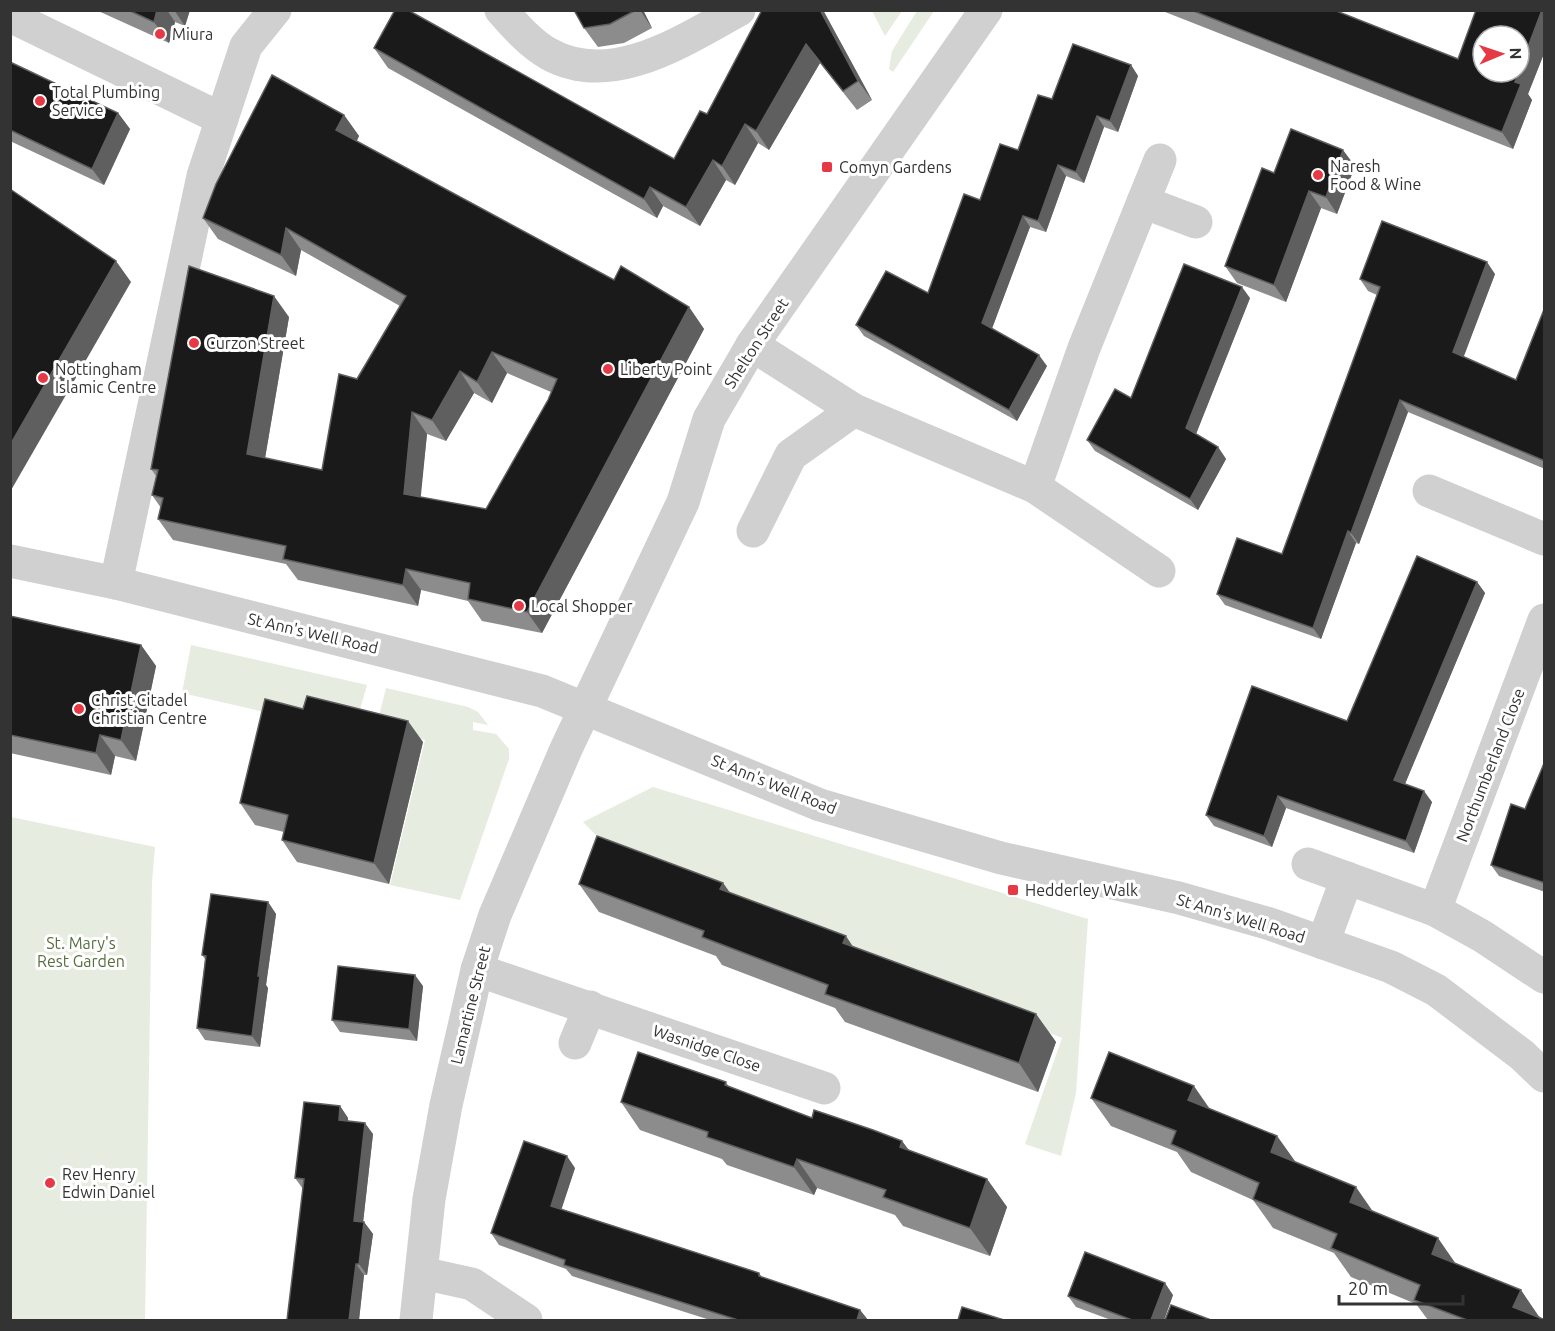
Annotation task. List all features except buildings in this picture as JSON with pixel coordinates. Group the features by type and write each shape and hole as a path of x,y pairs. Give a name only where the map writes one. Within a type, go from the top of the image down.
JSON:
{"street":[{"path":"116,583 203,176 246,46 275,10"},
{"path":"501,10 517,29 548,54 573,63 605,64 632,61 662,51 739,10"},
{"name":"Shelton Street","path":"586,708 683,502 709,419 752,345 986,10"},
{"path":"10,16 222,119"},
{"path":"1035,487 1084,348 1160,160"},
{"path":"1143,202 1196,222"},
{"path":"752,345 854,410 1035,487 1159,572"},
{"path":"753,531 791,455 854,410"},
{"path":"1429,491 1545,539"},
{"name":"St Ann's Well Road","path":"10,561 116,583 464,670 542,692 820,805 1001,858 1179,898 1270,924 1391,967 1436,990 1522,1055 1545,1076"},
{"name":"Northumberland Close","path":"1435,910 1545,620"},
{"name":"Lamartine Street","path":"416,1320 429,1199 446,1105 477,970 495,915 566,749 586,708"},
{"path":"1308,864 1435,910 1482,936 1545,977"},
{"path":"1323,943 1347,878"},
{"name":"Wasnidge Close","path":"477,970 824,1088"},
{"path":"574,1043 590,1007"},
{"path":"422,1273 472,1284 526,1320"}],"green space":[{"path":"872,11 902,11 885,36"},
{"path":"917,11 934,11 893,72 889,69 892,51"},
{"path":"191,645 367,685 357,720 316,724 182,693"},
{"path":"386,688 468,707 478,712 488,725 473,722 473,730 496,734 509,749 509,759 460,900 390,885 425,740 376,728"},
{"path":"653,787 1088,919 1076,1093 1061,1156 1025,1144 1062,1038 615,854 583,822"},
{"name":"St. Mary's Rest Garden","path":"11,817 155,847 152,882 145,1320 11,1320"}],"place":[{"name":"Miura","path":"160,34"},
{"name":"Total Plumbing Service","path":"40,101"},
{"name":"Comyn Gardens","path":"827,167"},
{"name":"Naresh Food & Wine","path":"1318,175"},
{"name":"Curzon Street","path":"194,343"},
{"name":"Liberty Point","path":"608,369"},
{"name":"Nottingham Islamic Centre","path":"43,378"},
{"name":"Local Shopper","path":"519,606"},
{"name":"Christ Citadel Christian Centre","path":"79,709"},
{"name":"Hedderley Walk","path":"1013,890"},
{"name":"Rev Henry Edwin Daniel","path":"50,1183"}]}
